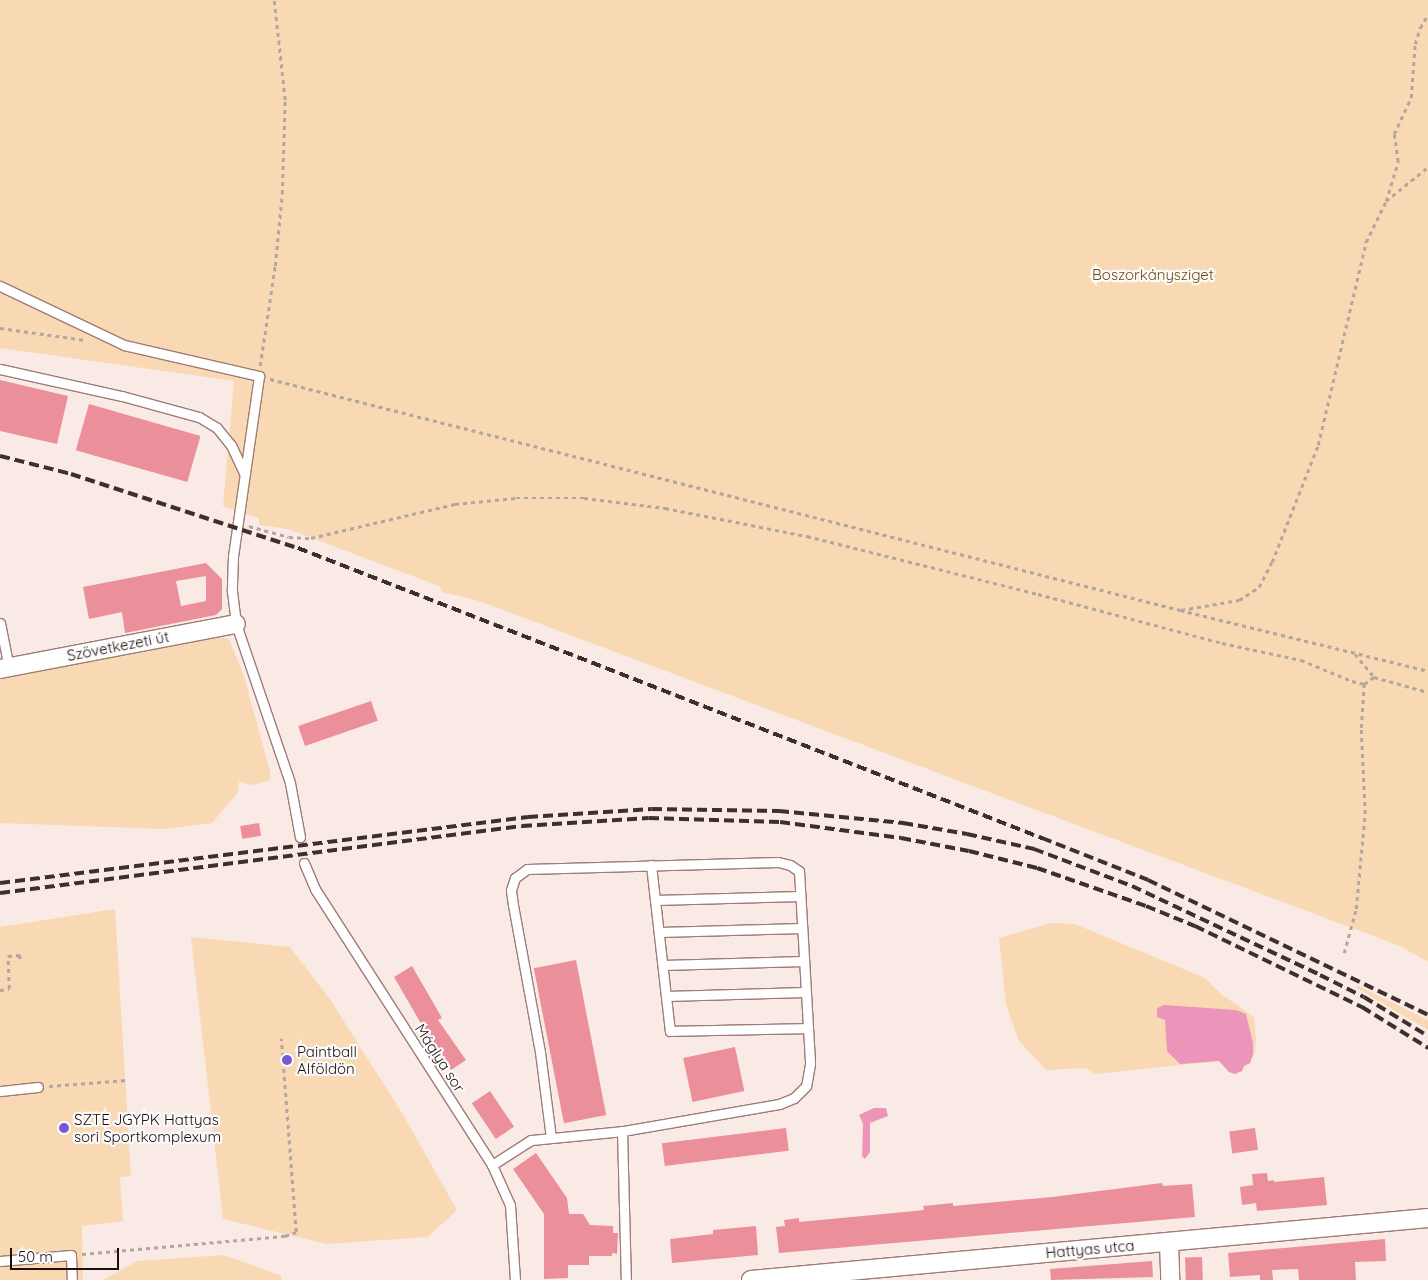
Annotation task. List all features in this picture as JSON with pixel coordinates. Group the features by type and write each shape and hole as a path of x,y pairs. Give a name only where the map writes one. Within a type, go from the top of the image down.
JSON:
{"street":[{"name":"Szövetkezeti út","path":"4,668 236,624"},
{"name":"Hattyas utca","path":"751,1280 828,1277 1428,1218"},
{"path":"1169,1242 1170,1280"}],"lane":[{"path":"0,286 124,345 259,376 244,473 232,584 236,624 290,783 300,837"},
{"path":"0,369 122,396 199,417 217,428 231,445 244,473"},
{"path":"0,623 4,668"},
{"path":"492,1165 531,1140 622,1131 779,1104 794,1098 806,1086 810,1064 798,872 790,865 778,862 527,869 515,878 510,890 540,1052 551,1138"},
{"name":"Máglya sor","path":"304,863 315,889 492,1165 510,1205 516,1280"},
{"path":"651,865 670,1031 808,1028"},
{"path":"655,900 800,896"},
{"path":"659,932 802,928"},
{"path":"662,965 804,961"},
{"path":"666,996 806,992"},
{"path":"0,1091 38,1087"},
{"path":"622,1131 626,1280"},
{"path":"0,1261 70,1255 72,1280"}],"path":[{"path":"274,0 285,100 282,194 275,266 262,340 259,376 1180,610 1428,671"},
{"path":"1180,610 1240,600 1259,587 1268,570 1318,445 1366,242 1386,201 1398,162 1394,134 1411,98 1416,44 1420,28 1428,14"},
{"path":"1386,201 1428,167"},
{"path":"0,328 86,340"},
{"path":"238,523 289,537 311,538 455,504 516,498 584,498 665,508 808,536 1029,591 1213,641 1301,660 1364,684 1374,678"},
{"path":"1354,652 1374,678 1428,692"},
{"path":"1344,952 1356,910 1365,814 1361,728 1364,684"},
{"path":"0,990 9,989 8,956 20,955 20,961"},
{"path":"70,1255 285,1236 296,1232 281,1039"},
{"path":"38,1087 126,1080"}],"green space":[{"name":"Boszorkánysziget","path":"0,0 1428,0 1428,962 1400,946 479,601 442,592 439,586 288,529 259,525 259,518 223,506 234,381 0,348"},
{"path":"212,636 229,639 243,673 270,771 270,780 253,785 239,782 237,794 212,823 165,829 0,823 0,679"},
{"name":"SZTE JGYPK Hattyas sori Sportkomplexum","path":"115,909 131,1176 120,1177 123,1221 82,1226 83,1280 0,1280 0,927"},
{"path":"1051,923 1075,924 1205,978 1221,994 1254,1017 1255,1052 1250,1063 1244,1066 1242,1071 1235,1074 1229,1072 1219,1061 1095,1074 1085,1068 1046,1070 1019,1041 1006,1005 999,938"},
{"name":"Paintball Alföldön","path":"191,937 290,947 332,1002 405,1118 457,1210 428,1237 326,1244 223,1219"},
{"path":"1358,986 1428,1020 1428,1030 1355,987"},
{"path":"224,1255 282,1276 281,1280 103,1280 137,1261"}],"shaded area":[{"path":"1164,1005 1236,1010 1246,1014 1253,1043 1253,1054 1250,1063 1244,1066 1242,1071 1235,1074 1229,1072 1219,1061 1180,1064 1167,1051 1165,1020 1157,1017 1157,1008"},
{"path":"874,1108 886,1108 888,1116 870,1123 870,1152 865,1159 862,1156 863,1124 859,1115"}],"building":[{"path":"0,380 68,396 57,444 0,431"},
{"path":"89,404 201,436 187,482 76,450"},
{"path":"206,563 222,579 222,609 216,615 125,633 122,612 89,619 83,587","holes":["206,576 206,601 181,606 176,581"]},
{"path":"371,701 378,721 305,746 298,726"},
{"path":"259,823 261,836 242,839 240,826"},
{"path":"576,960 606,1115 564,1123 534,968"},
{"path":"412,966 442,1018 438,1020 466,1060 451,1070 430,1039 394,977"},
{"path":"735,1047 744,1091 693,1102 683,1058"},
{"path":"490,1091 514,1127 496,1139 472,1103"},
{"path":"786,1128 789,1151 665,1166 662,1143"},
{"path":"1255,1128 1258,1150 1232,1153 1229,1132"},
{"path":"536,1153 567,1198 569,1214 583,1214 590,1225 613,1226 613,1233 618,1233 617,1254 612,1253 612,1256 589,1256 589,1265 568,1265 568,1278 544,1279 544,1214 513,1169"},
{"path":"1267,1173 1268,1181 1274,1180 1274,1182 1324,1177 1327,1205 1257,1211 1256,1203 1242,1205 1240,1187 1253,1185 1252,1174"},
{"path":"1162,1183 1163,1186 1192,1184 1195,1217 779,1253 776,1227 785,1226 784,1220 799,1218 799,1222 894,1213 924,1210 923,1206 953,1203 953,1206 1052,1197"},
{"path":"756,1226 758,1255 672,1263 670,1239 713,1234 713,1230"},
{"path":"1385,1239 1386,1261 1355,1262 1356,1280 1299,1280 1298,1269 1272,1270 1273,1280 1260,1280 1260,1275 1230,1277 1228,1253"},
{"path":"1202,1257 1203,1280 1186,1280 1185,1258"},
{"path":"1152,1261 1153,1277 1051,1280 1050,1269"}],"railway":[{"path":"0,456 71,474 298,548 1042,838 1148,880 1428,1015"},
{"path":"0,883 528,817 652,809 779,811 903,823 967,834 1034,849 1132,886 1364,997 1428,1036"},
{"path":"0,893 522,826 649,818 780,822 901,838 969,851 1037,868 1146,906 1195,926 1362,1007 1428,1048"}],"place":[{"name":"Paintball Alföldön","path":"287,1060"},
{"name":"SZTE JGYPK Hattyas sori Sportkomplexum","path":"64,1128"}]}
